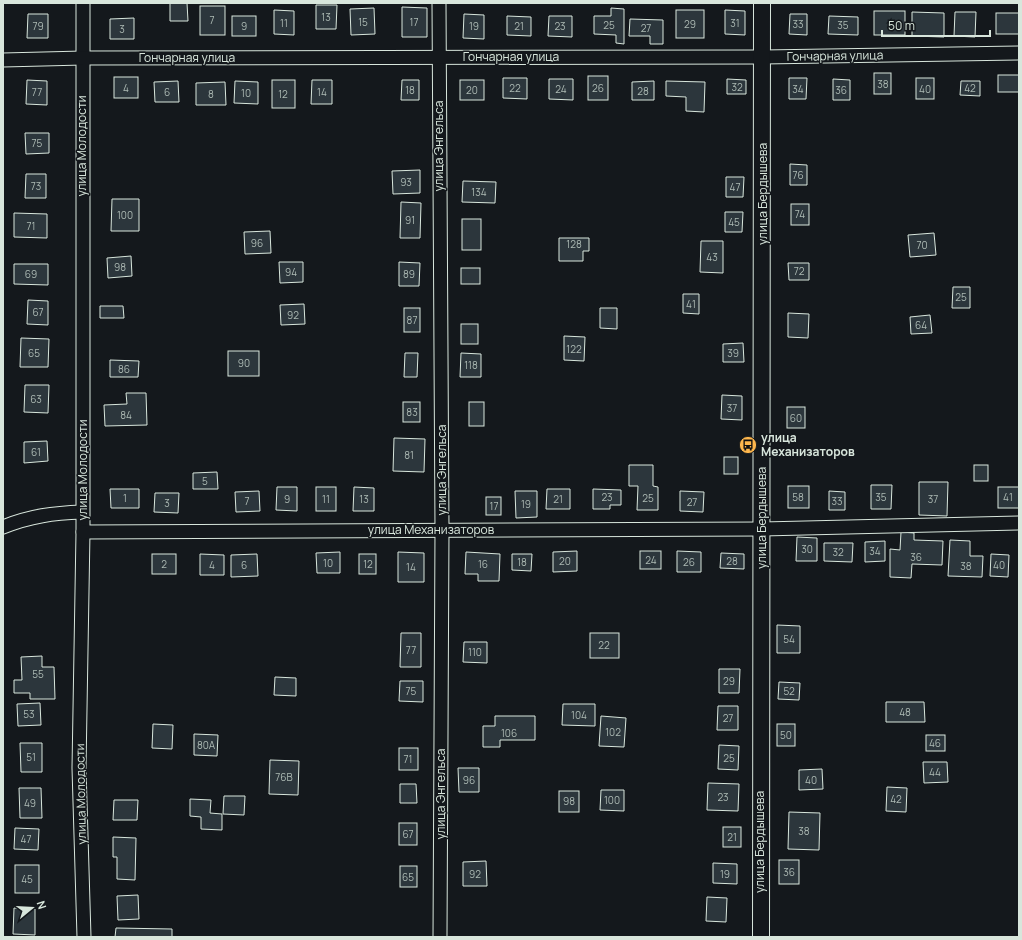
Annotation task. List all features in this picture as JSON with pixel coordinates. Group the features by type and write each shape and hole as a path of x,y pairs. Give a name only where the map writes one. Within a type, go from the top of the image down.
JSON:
{"street":[{"name":"улица Молодости","path":"83,3 83,532 79,768 84,937"},
{"name":"улица Энгельса","path":"439,3 442,530 440,937"},
{"name":"улица Бердышева","path":"761,937 762,3"},
{"name":"Гончарная улица","path":"3,60 83,58 763,57 1019,53"},
{"path":"3,527 24,518 52,513 82,512"},
{"name":"улица Механизаторов","path":"83,532 762,529 1019,523"}],"building":[{"path":"170,3 187,3 188,21 170,21"},
{"path":"316,5 337,5 336,29 316,29"},
{"path":"200,6 225,6 225,35 200,35"},
{"path":"402,7 427,8 427,37 402,37"},
{"path":"374,8 375,34 351,35 350,9"},
{"path":"611,8 624,9 624,44 616,43 616,35 594,34 594,16 611,16"},
{"path":"274,10 294,11 294,35 274,34"},
{"path":"676,10 704,10 704,38 676,38"},
{"path":"725,10 745,11 745,35 725,34"},
{"path":"874,11 905,11 905,35 874,35"},
{"path":"912,12 944,13 944,37 912,36"},
{"path":"955,12 976,12 975,37 954,36"},
{"path":"996,13 1019,13 1019,34 996,34"},
{"path":"28,14 48,14 48,38 27,38"},
{"path":"464,14 484,15 484,39 463,38"},
{"path":"790,14 807,14 807,35 789,34"},
{"path":"232,16 256,16 256,36 232,36"},
{"path":"507,16 531,17 531,36 507,35"},
{"path":"549,16 572,16 572,37 548,36"},
{"path":"829,16 858,17 858,35 828,34"},
{"path":"134,18 134,39 110,39 110,19"},
{"path":"630,19 663,20 663,44 650,44 650,36 629,36"},
{"path":"874,73 891,73 891,94 874,94"},
{"path":"998,75 1019,75 1019,92 998,92"},
{"path":"588,76 608,76 608,100 588,100"},
{"path":"114,77 138,77 138,98 114,98"},
{"path":"503,78 527,78 527,99 503,98"},
{"path":"789,78 807,78 806,99 789,99"},
{"path":"916,78 934,78 934,99 916,99"},
{"path":"549,79 573,79 573,100 549,99"},
{"path":"727,79 746,80 746,94 727,94"},
{"path":"833,79 850,80 850,100 833,100"},
{"path":"27,80 47,81 47,105 26,104"},
{"path":"272,80 295,80 295,108 272,108"},
{"path":"312,80 332,80 332,104 311,104"},
{"path":"402,80 419,80 419,100 401,100"},
{"path":"460,80 484,80 484,100 460,100"},
{"path":"178,81 179,102 155,102 154,82"},
{"path":"235,81 258,82 258,104 234,103"},
{"path":"654,81 654,100 632,100 632,82"},
{"path":"666,81 705,82 704,112 686,111 686,97 666,96"},
{"path":"961,81 980,81 980,96 960,95"},
{"path":"225,82 226,105 196,105 196,83"},
{"path":"25,133 49,133 49,153 26,154"},
{"path":"790,164 807,165 807,185 790,185"},
{"path":"420,170 420,193 393,194 392,171"},
{"path":"26,174 46,174 46,198 25,198"},
{"path":"726,177 744,177 743,197 726,197"},
{"path":"463,181 496,182 495,203 462,202"},
{"path":"112,199 139,199 139,231 111,231"},
{"path":"401,202 421,203 420,238 400,238"},
{"path":"791,204 809,204 809,225 791,225"},
{"path":"725,212 743,212 742,232 725,232"},
{"path":"14,213 47,214 47,238 14,237"},
{"path":"462,219 481,219 481,250 462,250"},
{"path":"270,231 271,253 245,254 244,232"},
{"path":"934,233 936,255 910,257 908,235"},
{"path":"559,238 589,238 589,251 583,251 583,261 559,261"},
{"path":"701,241 723,241 723,273 700,272"},
{"path":"131,256 132,276 108,278 107,258"},
{"path":"279,262 303,262 303,282 280,283"},
{"path":"399,262 420,263 419,286 399,286"},
{"path":"788,263 809,263 809,280 789,280"},
{"path":"14,264 48,264 48,285 14,284"},
{"path":"461,268 480,268 480,284 461,284"},
{"path":"953,287 970,287 970,308 952,308"},
{"path":"683,294 699,294 699,314 683,313"},
{"path":"28,300 48,301 48,325 27,324"},
{"path":"304,304 305,324 281,325 280,305"},
{"path":"100,306 123,306 124,318 100,318"},
{"path":"404,308 420,308 420,332 404,332"},
{"path":"600,308 617,308 617,329 600,328"},
{"path":"788,313 809,314 808,338 788,337"},
{"path":"930,315 932,333 911,334 910,317"},
{"path":"461,324 478,324 478,344 461,344"},
{"path":"564,336 585,337 584,361 564,360"},
{"path":"21,338 49,339 48,367 20,367"},
{"path":"743,343 744,362 723,362 723,344"},
{"path":"228,351 259,351 259,376 228,376"},
{"path":"405,353 418,353 417,377 404,377"},
{"path":"461,353 481,354 481,377 460,377"},
{"path":"110,360 139,361 138,377 110,377"},
{"path":"25,385 49,385 48,413 24,412"},
{"path":"126,393 146,393 147,425 105,426 104,405 127,404"},
{"path":"722,395 742,396 742,420 721,419"},
{"path":"403,402 420,402 420,422 403,422"},
{"path":"469,402 484,402 484,426 469,426"},
{"path":"787,407 805,407 805,428 787,428"},
{"path":"394,438 425,439 424,472 393,471"},
{"path":"47,441 48,461 24,463 24,442"},
{"path":"724,457 738,457 738,474 724,474"},
{"path":"629,465 653,465 653,486 658,487 658,510 637,510 638,486 629,486"},
{"path":"974,465 988,465 988,481 974,481"},
{"path":"217,472 218,489 193,489 193,473"},
{"path":"919,482 948,482 947,516 919,515"},
{"path":"871,485 892,485 891,509 871,509"},
{"path":"788,486 809,486 809,508 788,508"},
{"path":"277,487 297,487 297,511 276,510"},
{"path":"316,487 336,487 336,511 316,511"},
{"path":"354,487 374,488 374,511 353,511"},
{"path":"998,487 1019,487 1019,508 998,508"},
{"path":"110,489 139,489 139,508 111,508"},
{"path":"547,489 570,489 570,509 546,509"},
{"path":"593,489 621,490 621,505 610,505 610,509 593,509"},
{"path":"259,491 260,511 236,512 235,492"},
{"path":"515,491 537,491 537,517 516,518"},
{"path":"680,491 704,492 703,512 680,511"},
{"path":"829,491 845,492 845,510 829,510"},
{"path":"155,493 179,493 178,513 154,512"},
{"path":"486,497 501,497 501,515 486,515"},
{"path":"901,532 914,533 914,540 943,541 942,565 912,564 911,578 890,577 890,549 900,550"},
{"path":"797,537 817,538 817,561 796,561"},
{"path":"950,540 970,541 970,556 983,556 982,577 948,576"},
{"path":"885,541 885,561 865,562 865,542"},
{"path":"824,543 853,543 852,562 824,561"},
{"path":"577,551 577,571 553,572 553,552"},
{"path":"640,551 661,551 661,569 640,569"},
{"path":"677,551 701,552 701,572 677,572"},
{"path":"340,552 340,573 317,573 316,553"},
{"path":"398,552 424,553 424,582 398,582"},
{"path":"466,552 500,554 499,581 478,581 478,574 465,574"},
{"path":"721,553 744,554 744,569 720,568"},
{"path":"152,554 176,554 176,574 152,574"},
{"path":"200,554 224,555 224,575 200,575"},
{"path":"257,554 258,576 231,577 231,555"},
{"path":"359,554 376,554 376,574 359,574"},
{"path":"512,554 532,554 531,571 512,570"},
{"path":"991,554 1009,555 1008,577 990,576"},
{"path":"777,625 800,626 800,653 777,653"},
{"path":"401,633 421,633 421,667 400,667"},
{"path":"590,633 619,633 619,658 590,658"},
{"path":"464,642 487,642 487,663 463,662"},
{"path":"42,656 42,667 54,667 55,699 30,699 30,693 14,693 14,680 22,680 21,657"},
{"path":"719,669 740,669 739,693 719,693"},
{"path":"275,677 296,678 296,696 274,695"},
{"path":"400,681 423,681 423,702 399,701"},
{"path":"779,682 800,683 799,700 778,699"},
{"path":"886,702 924,702 925,722 886,722"},
{"path":"40,703 41,725 18,726 17,704"},
{"path":"563,704 595,704 595,726 562,725"},
{"path":"718,706 738,706 738,730 717,730"},
{"path":"495,716 535,716 535,740 500,740 500,747 483,747 483,726 495,726"},
{"path":"601,716 626,718 624,747 599,746"},
{"path":"153,724 173,725 172,749 152,748"},
{"path":"777,724 795,724 795,746 777,746"},
{"path":"194,734 218,735 217,756 194,755"},
{"path":"926,735 945,735 945,751 926,751"},
{"path":"20,743 42,743 42,772 21,772"},
{"path":"719,745 739,746 738,770 718,769"},
{"path":"399,748 418,748 418,770 399,770"},
{"path":"270,760 299,761 298,795 269,794"},
{"path":"923,762 947,762 948,782 924,783"},
{"path":"458,768 479,768 479,792 459,792"},
{"path":"822,769 823,789 799,790 799,770"},
{"path":"708,783 739,784 738,811 707,810"},
{"path":"400,784 416,784 417,803 400,803"},
{"path":"887,787 907,788 906,812 886,811"},
{"path":"19,788 41,788 42,818 20,818"},
{"path":"601,790 624,790 624,811 600,810"},
{"path":"559,791 579,791 579,812 559,812"},
{"path":"224,796 245,796 244,815 223,814"},
{"path":"190,799 211,800 210,813 222,814 222,830 201,829 201,817 190,816"},
{"path":"114,800 138,800 137,820 113,820"},
{"path":"789,812 820,813 819,850 788,849"},
{"path":"399,823 417,823 417,845 399,845"},
{"path":"723,827 741,827 741,847 723,847"},
{"path":"15,828 39,829 38,850 14,849"},
{"path":"113,837 136,838 135,880 117,879 117,857 113,857"},
{"path":"779,860 799,860 799,884 779,884"},
{"path":"486,861 487,886 463,886 463,862"},
{"path":"713,863 737,864 737,884 713,883"},
{"path":"15,865 39,865 39,893 15,893"},
{"path":"400,866 417,866 417,887 400,887"},
{"path":"138,895 139,919 118,920 117,896"},
{"path":"707,897 727,898 726,922 706,921"},
{"path":"14,908 35,909 35,935 13,934"},
{"path":"116,928 172,929 172,937 115,937"}],"place":[{"name":"улица Механизаторов","path":"748,445"}]}
